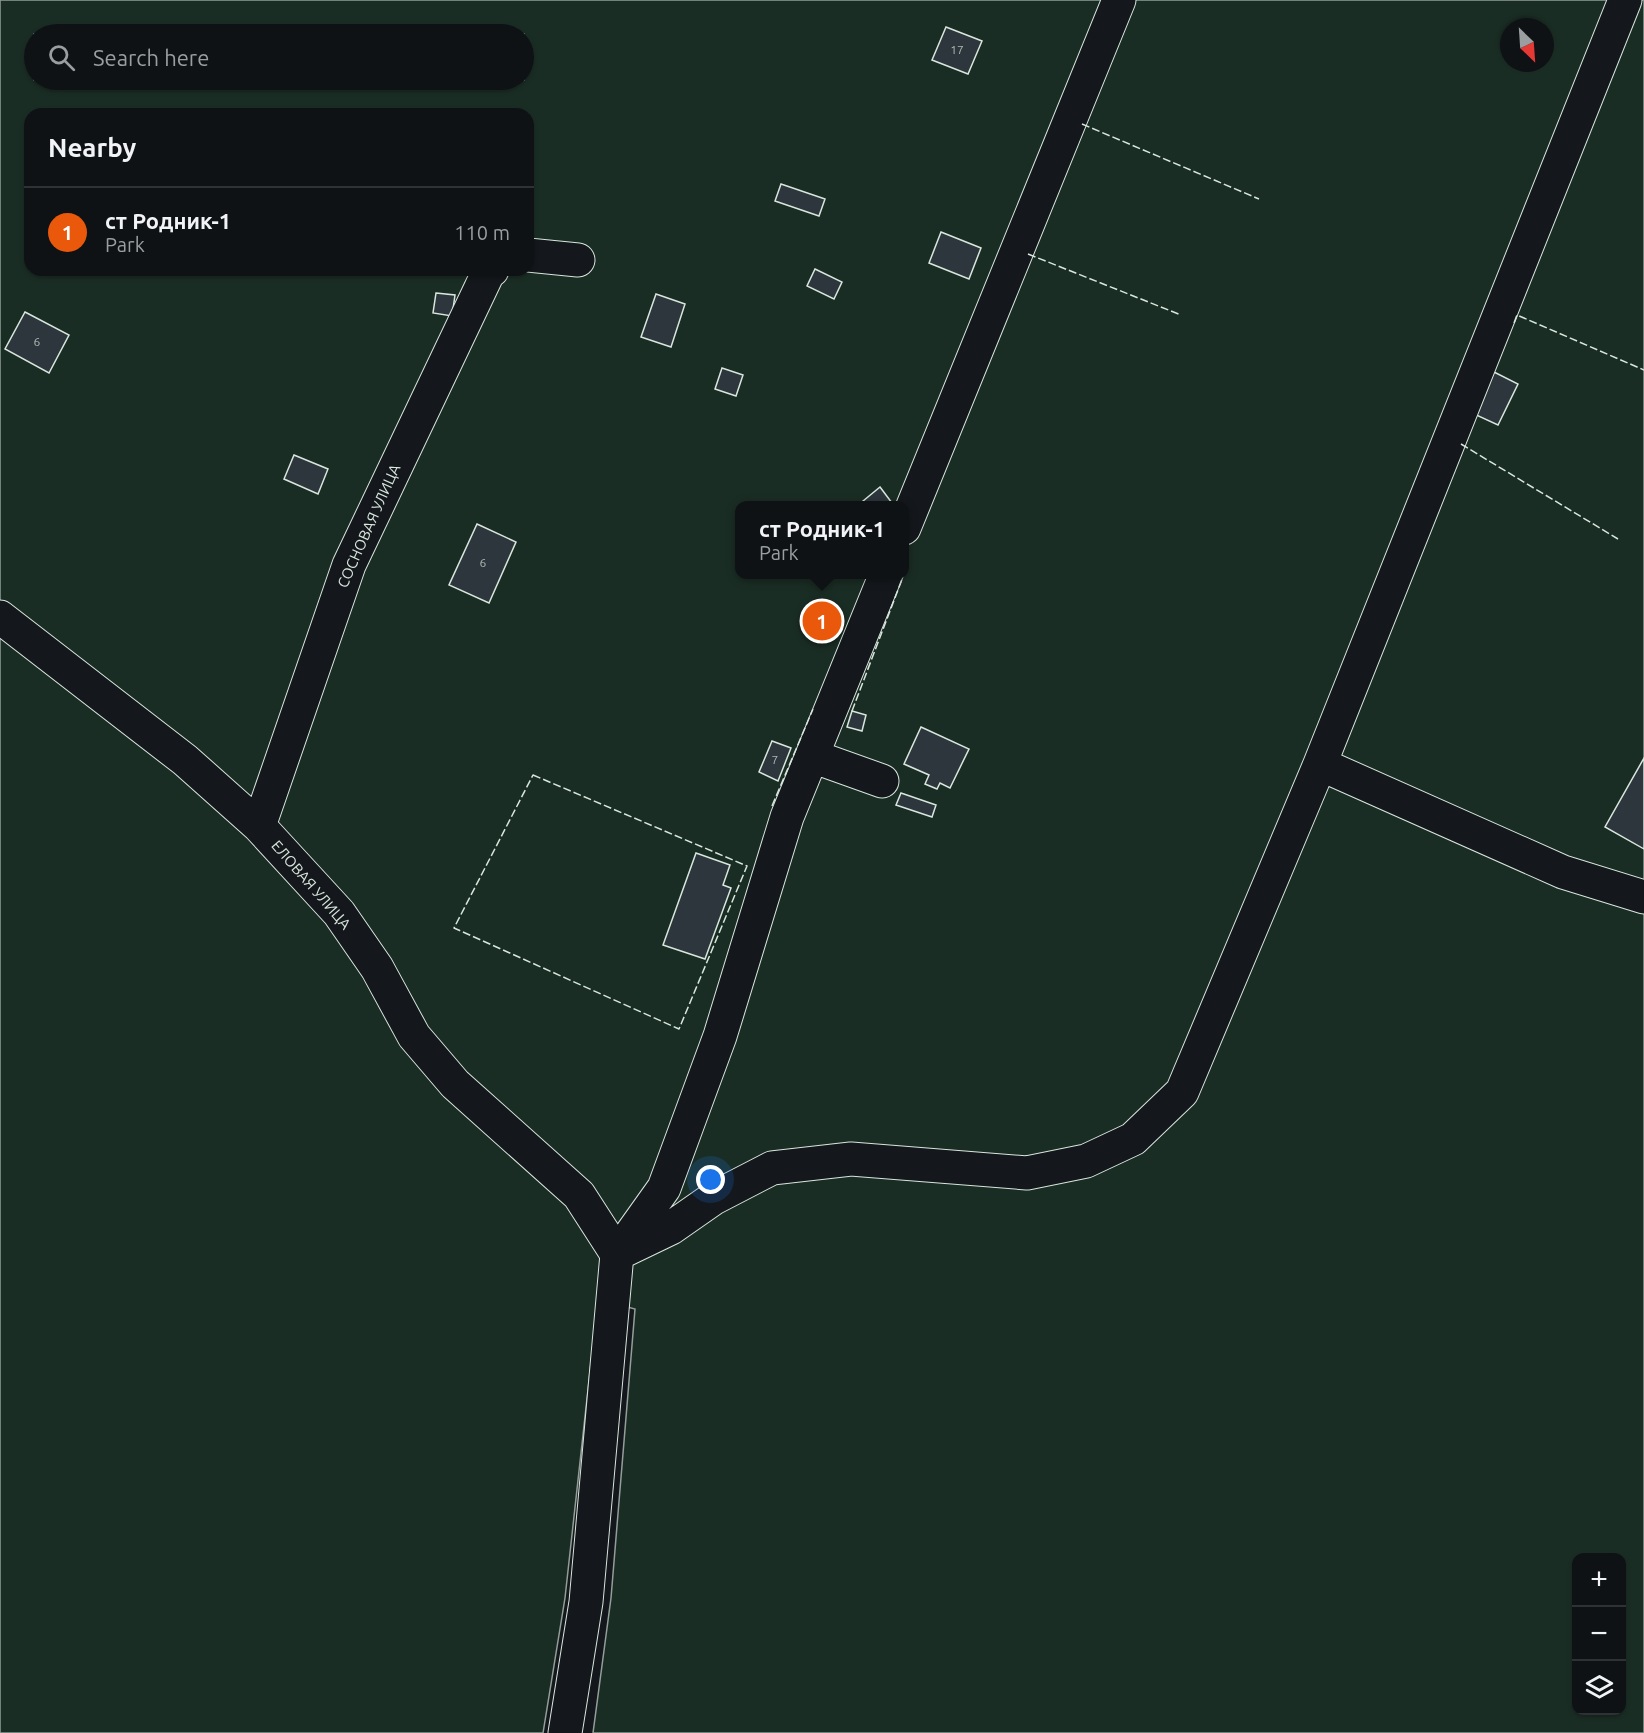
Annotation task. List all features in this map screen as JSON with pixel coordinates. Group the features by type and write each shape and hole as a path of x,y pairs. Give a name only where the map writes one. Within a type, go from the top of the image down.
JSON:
{"street":[{"path":"909,516 1119,0"},
{"path":"617,1254 671,1227 714,1198 772,1168 851,1159 1027,1173 1086,1161 1133,1139 1182,1092 1320,764 1625,0"},
{"path":"534,256 578,260"},
{"name":"СОСНОВАЯ УЛИЦА","path":"259,826 349,565 487,276"},
{"path":"565,1733 586,1602 617,1254 664,1188 720,1036 787,818 884,579"},
{"name":"ЕЛОВАЯ УЛИЦА","path":"0,617 184,760 259,826 339,913 377,968 414,1036 455,1084 579,1195 617,1254"},
{"path":"812,756 882,781"},
{"path":"1320,764 1563,872 1644,897"}],"green space":[{"path":"0,0 1644,0 1644,1733 593,1733 611,1598 635,1309 598,1299 565,1598 543,1733 0,1733"}],"building":[{"path":"946,27 982,41 968,74 932,60"},
{"path":"781,184 825,199 819,216 775,201"},
{"path":"941,232 981,248 969,279 929,263"},
{"path":"815,269 842,282 834,299 807,286"},
{"path":"436,293 455,295 452,316 433,313"},
{"path":"656,294 685,304 671,347 641,337"},
{"path":"25,312 69,335 49,373 5,349"},
{"path":"722,368 743,375 736,396 715,389"},
{"path":"1494,372 1518,384 1498,425 1474,414"},
{"path":"294,455 328,469 318,494 284,479"},
{"path":"880,487 890,501 863,501"},
{"path":"477,524 516,542 489,603 449,585"},
{"path":"852,711 866,715 862,731 847,727"},
{"path":"921,727 969,749 950,788 940,783 937,789 925,784 929,775 904,764"},
{"path":"772,741 791,748 778,781 759,772"},
{"path":"1644,758 1644,849 1605,827"},
{"path":"901,793 936,805 932,817 896,805"},
{"path":"696,853 730,865 723,885 731,888 705,959 663,945"}],"fence":[{"path":"1082,124 1259,199"},
{"path":"1028,254 1181,315"},
{"path":"1514,323 1517,315 1644,370"},
{"path":"1461,444 1618,539"},
{"path":"852,711 902,579"},
{"path":"772,806 813,709"},
{"path":"533,775 747,866 679,1029 454,928 533,775"}],"place":[{"name":"ст Родник-1","path":"822,621"}]}
